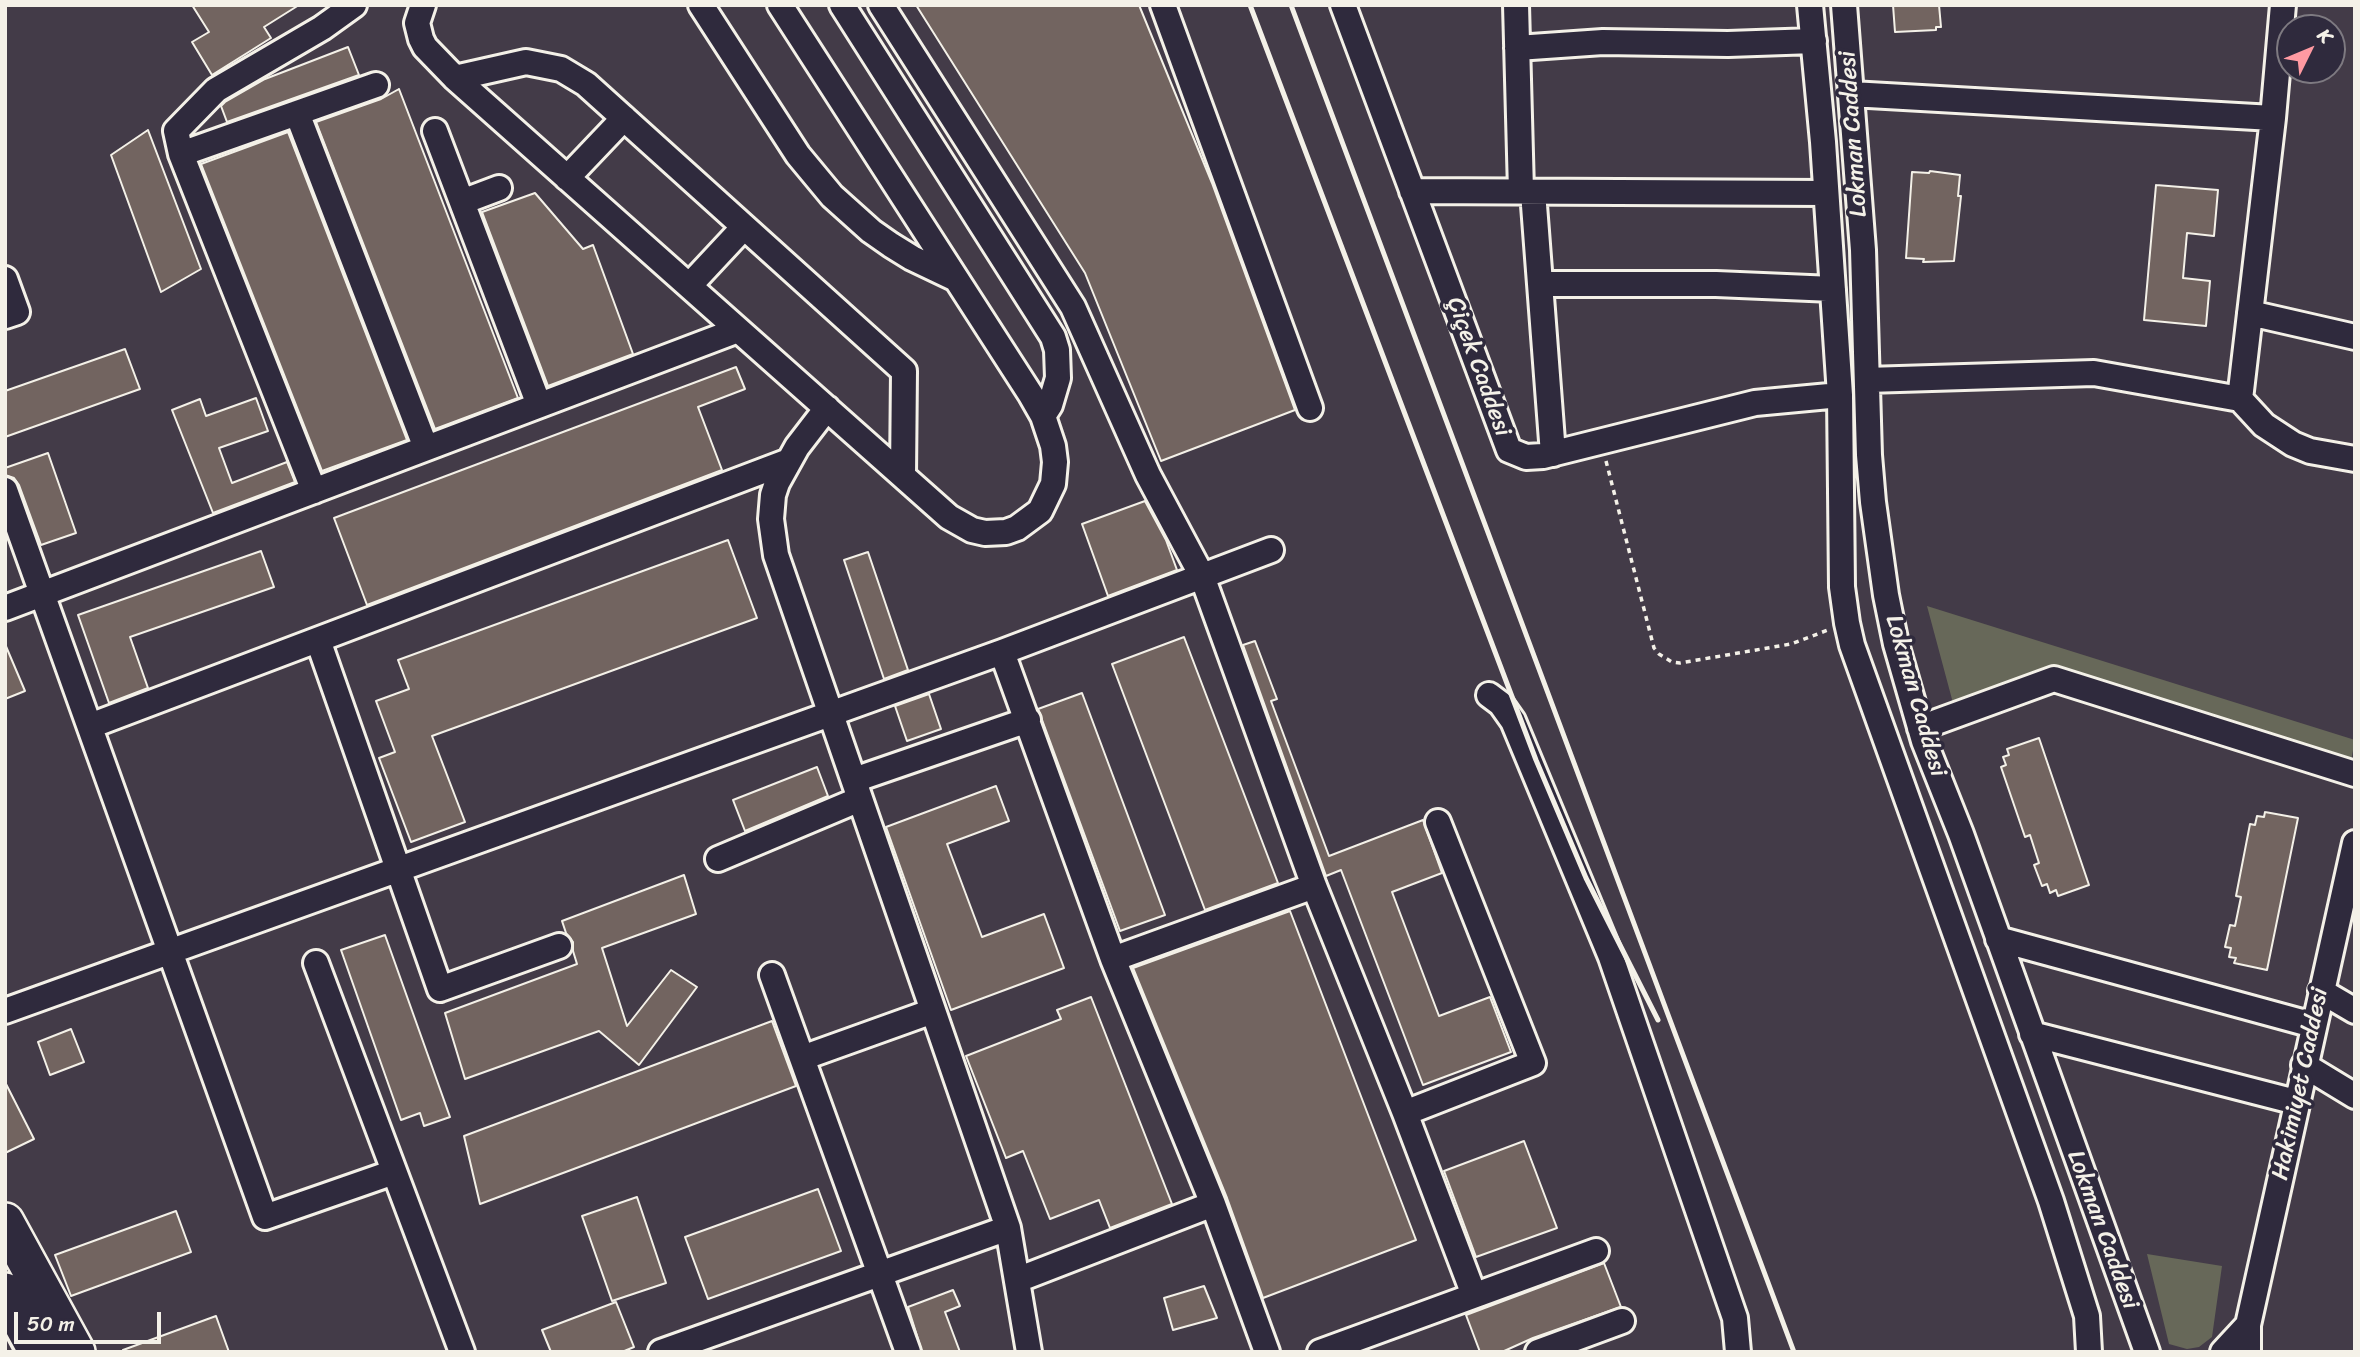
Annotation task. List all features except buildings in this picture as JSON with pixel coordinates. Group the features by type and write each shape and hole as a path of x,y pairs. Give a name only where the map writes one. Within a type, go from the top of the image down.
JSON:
{"highway":[{"path":"5,1222 76,1352"},
{"path":"5,1292 38,1352"}],"street":[{"path":"314,491 181,154 176,131 216,90 322,28 354,5"},
{"path":"423,5 417,23 421,39 425,47 455,78 949,517 972,530 996,533 1017,528 1040,511 1053,484 1053,446 1043,416 779,5"},
{"path":"701,5 798,155 832,196 861,223 891,245 956,279"},
{"path":"842,5 1053,337 1057,350 1058,379 1050,405 1043,416"},
{"path":"881,5 1073,307 1148,475 1202,576 1314,887 1405,1113 1474,1295"},
{"path":"1163,5 1310,408"},
{"name":"Çiçek Caddesi","path":"1343,5 1509,450 1525,457 1553,454 1755,402 1840,395"},
{"path":"1516,5 1527,191 1540,284 1553,454"},
{"name":"Lokman Caddesi","path":"1810,5 1840,395 1842,587 1847,623 1852,645 2051,1201 2087,1316 2088,1352"},
{"name":"Lokman Caddesi","path":"1844,5 1863,250 1869,455 1880,560 1896,644 1920,728 1961,834 2147,1352"},
{"path":"2240,399 2273,118 2283,5"},
{"path":"1517,48 1603,42 1728,44 1814,41"},
{"path":"455,78 526,62 550,65 580,80 624,118 904,371 903,476"},
{"path":"181,154 376,85"},
{"path":"1851,94 2273,118"},
{"path":"298,113 426,448"},
{"path":"568,178 624,118"},
{"path":"435,131 539,405"},
{"path":"462,202 499,188"},
{"path":"1412,191 1826,193"},
{"path":"689,286 744,227"},
{"path":"5,279 17,312 5,316"},
{"path":"1540,284 1716,284 1833,289"},
{"path":"2250,313 2355,337"},
{"path":"5,608 738,330"},
{"path":"1867,380 2094,373 2240,399 2264,425 2293,444 2320,453 2355,459"},
{"path":"827,408 789,461 773,495 772,538 1007,1228 1029,1352"},
{"path":"90,726 789,461"},
{"path":"5,489 264,1217 394,1172"},
{"path":"5,1011 1002,652 1271,550"},
{"path":"318,640 440,989 559,946"},
{"path":"1002,652 1114,959 1213,1204 1267,1352"},
{"path":"1920,728 2054,679 2355,774"},
{"path":"1489,695 1508,712 1513,721 1611,957 1735,1318 1738,1352"},
{"path":"718,859 857,790 1028,720"},
{"path":"1405,1113 1533,1063 1438,822"},
{"name":"Hakimiyet Caddesi","path":"2248,1352 2248,1325 2321,991 2345,930 2355,843"},
{"path":"1114,959 1314,887"},
{"path":"1998,939 2314,1025"},
{"path":"316,963 462,1352"},
{"path":"772,975 908,1352"},
{"path":"2321,991 2355,1011"},
{"path":"802,1058 933,1011"},
{"path":"2032,1034 2296,1102"},
{"path":"2304,1065 2355,1097"},
{"path":"1017,1280 1213,1204"},
{"path":"661,1352 1007,1228"},
{"path":"1320,1352 1596,1251"},
{"path":"1538,1352 1622,1321"},
{"path":"2223,1352 2248,1325"}],"path":[{"path":"1601,442 1654,649 1665,659 1680,663 1791,644 1847,623"}],"green space":[{"path":"1927,606 2355,740 2351,761 2052,668 1953,703"},
{"path":"2147,1254 2222,1266 2212,1337 2199,1347 2187,1349 2169,1344"}],"tram line":[{"path":"5,1335 14,1352"}],"railway":[{"path":"1250,5 1536,760 1586,878 1658,1020"},
{"path":"1291,5 1794,1352"}]}
